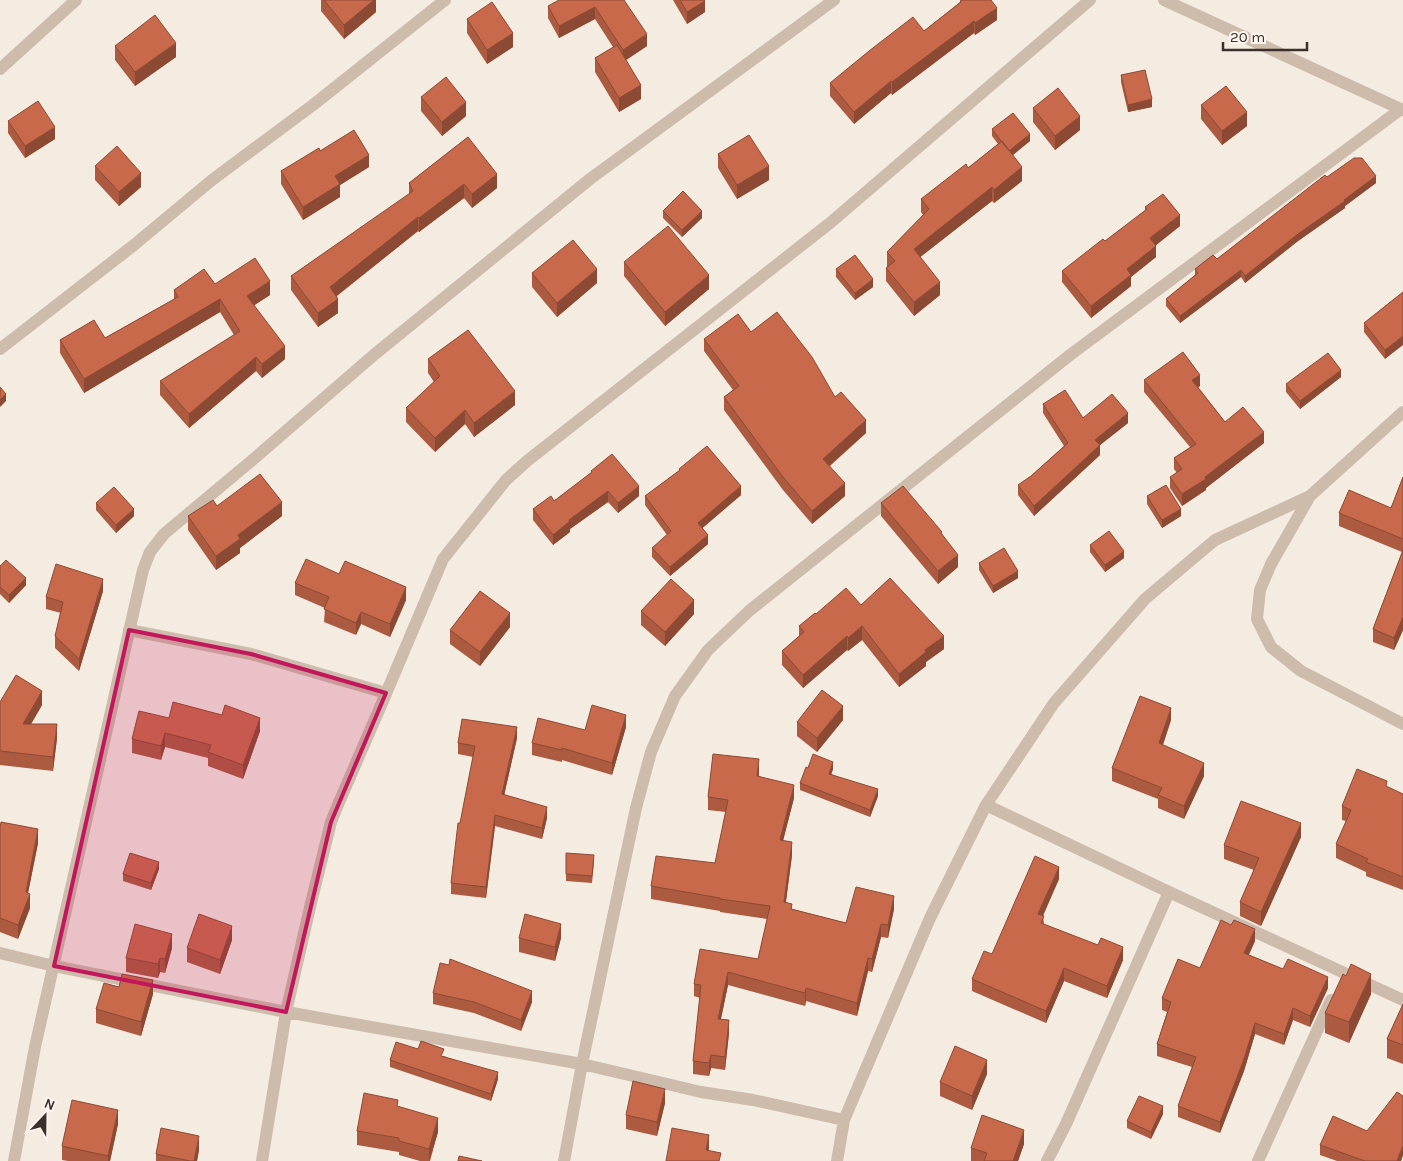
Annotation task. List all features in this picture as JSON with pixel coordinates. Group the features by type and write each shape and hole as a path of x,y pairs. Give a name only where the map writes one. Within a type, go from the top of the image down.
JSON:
{"street":[{"path":"0,69 76,0"},
{"path":"0,349 134,245 212,180 312,105 445,0"},
{"path":"14,1161 35,1047 129,630 143,570 150,552 164,534 375,354 590,179 834,0"},
{"path":"262,1161 286,1012 331,822 443,559 506,480 526,461 830,223 1090,0"},
{"path":"564,1161 582,1064 636,808 651,752 675,696 708,650 749,610 1070,355 1402,109 1164,0"},
{"path":"837,1161 844,1120 930,918 986,805 1054,703 1145,599 1214,540 1310,496 1403,412"},
{"path":"1310,496 1271,564 1260,590 1257,619 1271,647 1301,671 1403,724"},
{"path":"129,630 251,654 386,693"},
{"path":"986,805 1169,892 1340,981 1403,1000"},
{"path":"1047,1161 1066,1124 1169,892"},
{"path":"0,953 54,966 286,1012 582,1064 700,1092 753,1100 844,1120"},
{"path":"1258,1161 1340,981"}],"highlighted area":[{"path":"129,630 251,654 386,693 331,822 286,1012 54,966"}],"building":[{"path":"324,0 374,0 344,25"},
{"path":"559,0 624,0 647,34 623,50 595,7 559,26 548,6"},
{"path":"680,0 704,0 705,1 687,12"},
{"path":"962,0 991,0 997,8 975,23 974,21 891,81 854,112 830,83 913,17 924,31"},
{"path":"492,2 513,33 487,50 467,19"},
{"path":"155,15 176,43 135,72 115,46"},
{"path":"617,45 641,85 619,98 595,58"},
{"path":"1145,70 1152,99 1128,105 1121,75"},
{"path":"446,77 466,102 442,122 421,97"},
{"path":"1226,86 1247,112 1222,131 1201,105"},
{"path":"1058,88 1080,116 1055,136 1033,108"},
{"path":"38,101 55,127 25,146 8,121"},
{"path":"1013,113 1030,134 1009,151 992,129"},
{"path":"354,130 369,155 335,176 340,184 303,207 281,171 319,148 320,151"},
{"path":"749,135 769,166 737,185 718,154"},
{"path":"468,137 497,174 472,194 464,184 418,217 330,287 338,299 318,313 291,276 413,191 409,183"},
{"path":"1002,141 1022,167 994,190 992,187 914,249 940,282 914,302 886,268 895,261 887,252 929,209 921,199 966,164 968,168"},
{"path":"117,146 141,173 119,192 95,166"},
{"path":"1354,158 1362,158 1376,176 1245,276 1241,270 1180,316 1166,299 1198,273 1195,269 1213,255 1217,259 1325,175 1327,177"},
{"path":"683,191 702,211 682,230 663,211"},
{"path":"1163,194 1180,215 1150,238 1156,246 1127,269 1131,275 1091,306 1062,271 1103,239 1105,241 1147,209 1145,207"},
{"path":"668,226 709,275 665,312 624,262"},
{"path":"573,240 597,269 557,303 532,273"},
{"path":"855,255 873,279 855,293 836,269"},
{"path":"255,258 270,281 247,296 285,346 262,364 256,357 189,414 160,381 240,331 220,299 84,379 60,340 94,320 105,338 178,297 174,290 204,269 215,284"},
{"path":"1403,292 1403,336 1385,350 1364,323"},
{"path":"777,312 812,357 835,397 841,392 866,420 823,459 845,483 812,511 783,477 724,397 739,386 704,339 738,314 751,332"},
{"path":"468,330 515,391 474,423 465,410 435,438 406,408 440,376 428,359"},
{"path":"1183,352 1200,375 1192,380 1225,422 1243,407 1264,432 1205,477 1206,479 1182,494 1170,477 1182,469 1174,458 1196,444 1144,380"},
{"path":"1328,353 1341,370 1300,401 1286,384"},
{"path":"0,387 6,394 0,400"},
{"path":"1065,390 1083,418 1112,394 1128,413 1095,440 1100,445 1034,506 1018,485 1068,443 1043,404"},
{"path":"707,446 741,486 698,523 708,535 670,567 652,548 671,531 645,496 680,470"},
{"path":"612,454 639,486 618,503 608,491 569,520 553,535 533,509 551,496 554,501"},
{"path":"260,474 282,502 238,535 240,539 216,556 188,516 213,500 217,506"},
{"path":"1403,477 1403,539 1339,513 1349,490 1391,508"},
{"path":"1166,485 1181,509 1162,520 1147,496"},
{"path":"903,486 942,532 958,555 938,571 881,503"},
{"path":"114,487 134,509 116,525 96,503"},
{"path":"1109,531 1124,551 1105,565 1090,545"},
{"path":"1004,548 1018,571 993,586 979,563"},
{"path":"1403,550 1403,617 1394,638 1373,629"},
{"path":"306,559 339,574 345,561 406,587 390,624 361,612 356,623 324,609 329,597 295,583"},
{"path":"6,560 26,578 9,595 0,587 0,566"},
{"path":"56,564 103,579 79,659 55,636 63,602 46,597"},
{"path":"890,578 944,636 925,650 926,652 899,674 862,626 848,638 847,636 803,675 782,651 804,632 799,626 846,588 861,605"},
{"path":"671,579 694,600 665,632 641,611"},
{"path":"480,591 510,613 480,652 450,630"},
{"path":"16,675 42,691 23,724 57,724 53,757 0,751 0,702"},
{"path":"822,690 843,706 817,738 797,722"},
{"path":"1140,696 1171,708 1159,743 1204,763 1184,806 1158,795 1162,788 1112,768"},
{"path":"173,702 222,715 225,705 260,718 243,765 208,752 211,745 165,733 161,746 132,739 139,711 169,718"},
{"path":"592,705 626,715 612,763 562,748 562,750 532,743 538,718 585,730"},
{"path":"462,719 517,727 502,794 547,807 542,828 495,815 486,887 451,883 458,823 460,823 475,746 458,743"},
{"path":"713,754 759,759 757,776 794,785 780,840 792,842 784,902 792,904 791,909 846,923 856,887 894,896 888,925 881,924 872,959 868,958 857,1003 806,988 805,993 728,972 718,1019 729,1020 725,1057 711,1055 709,1063 693,1061 701,985 694,984 700,949 758,959 770,906 651,886 656,856 715,863 728,800 708,797"},
{"path":"813,754 833,762 829,774 878,789 870,810 800,783"},
{"path":"1357,769 1387,781 1386,786 1403,794 1403,877 1366,862 1368,859 1336,844 1351,810 1342,806"},
{"path":"1241,801 1301,823 1261,912 1240,902 1259,858 1224,845"},
{"path":"1,822 38,829 26,892 30,894 18,925 0,918"},
{"path":"130,853 159,862 151,883 123,874"},
{"path":"566,853 594,855 592,876 566,874"},
{"path":"1035,856 1059,867 1038,914 1044,916 1041,923 1098,945 1101,938 1123,947 1107,986 1064,968 1046,1011 972,979 984,951 992,954"},
{"path":"199,914 232,926 220,960 187,948"},
{"path":"525,914 561,924 555,947 519,938"},
{"path":"1221,920 1231,925 1234,920 1255,929 1244,953 1283,969 1288,959 1328,977 1310,1016 1293,1008 1284,1034 1255,1023 1244,1059 1220,1122 1178,1106 1196,1057 1157,1044 1171,1002 1162,998 1178,959 1200,968"},
{"path":"135,924 172,934 165,959 160,958 158,964 126,958"},
{"path":"450,959 532,991 521,1020 474,1002 433,993 440,963 449,965"},
{"path":"1351,964 1371,974 1349,1022 1325,1013 1343,974 1346,976"},
{"path":"122,974 153,980 141,1022 96,1009 104,983 119,987"},
{"path":"1403,1004 1403,1045 1387,1039"},
{"path":"421,1041 444,1049 441,1056 498,1072 491,1094 390,1060 396,1042 418,1049"},
{"path":"955,1046 987,1060 972,1096 940,1082"},
{"path":"633,1081 665,1089 657,1122 626,1115"},
{"path":"1397,1092 1403,1096 1403,1145 1397,1161 1365,1161 1320,1145 1333,1116 1367,1131"},
{"path":"364,1093 398,1100 397,1106 438,1118 429,1149 399,1141 399,1138 357,1131"},
{"path":"1139,1096 1163,1106 1151,1132 1127,1121"},
{"path":"72,1100 118,1110 108,1156 62,1146"},
{"path":"982,1115 1024,1130 1013,1161 984,1161 987,1153 971,1148"},
{"path":"161,1128 199,1136 194,1161 156,1154"},
{"path":"672,1128 709,1135 706,1150 721,1153 719,1161 666,1161"},
{"path":"459,1156 482,1161 458,1161"}]}
